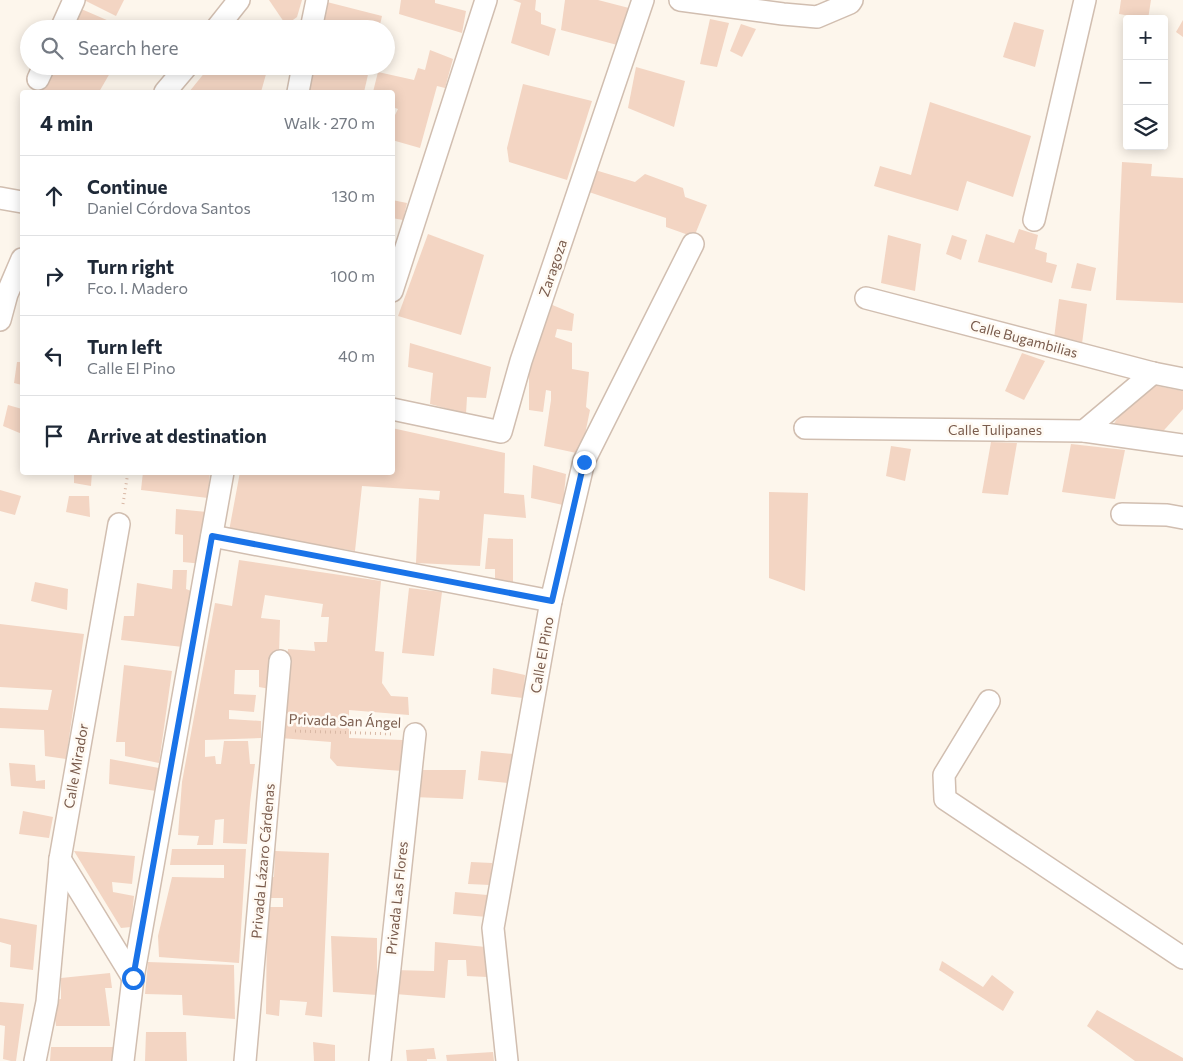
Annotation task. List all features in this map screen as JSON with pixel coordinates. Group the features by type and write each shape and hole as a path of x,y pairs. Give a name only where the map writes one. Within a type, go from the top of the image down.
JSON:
{"street":[{"path":"65,20 74,0"},
{"path":"223,20 239,0"},
{"path":"313,20 317,0"},
{"path":"395,283 486,0"},
{"name":"Zaragoza","path":"395,410 501,432 521,361 643,0"},
{"path":"680,0 817,17 850,3 852,0"},
{"path":"1034,220 1085,0"},
{"path":"167,90 179,75"},
{"path":"298,90 301,75"},
{"path":"0,198 20,202"},
{"name":"Calle El Pino","path":"507,1061 492,928 552,601 584,462 693,244"},
{"path":"0,320 7,294 20,264"},
{"name":"Calle Bugambilias","path":"866,298 1153,373 1183,379"},
{"path":"1084,431 1153,373"},
{"name":"Calle Tulipanes","path":"806,428 1084,431 1183,445"},
{"path":"123,1061 133,978 222,475"},
{"path":"1122,514 1167,515 1183,518"},
{"name":"Calle Mirador","path":"35,1061 47,1002 60,859 119,524"},
{"path":"212,536 552,601"},
{"name":"Privada Lázaro Cárdenas","path":"245,1061 280,661"},
{"path":"989,701 944,775 945,799 1183,958"},
{"name":"Privada Las Flores","path":"380,1061 414,734"},
{"path":"60,859 133,978"}],"path":[{"path":"119,524 127,475"},
{"name":"Privada San Ángel","path":"274,730 414,734"}],"building":[{"path":"84,0 124,0 116,16"},
{"path":"269,0 302,0 297,17 293,20 283,20"},
{"path":"401,0 435,0 435,3 466,11 462,33 399,14"},
{"path":"513,0 536,0 535,10 541,13 541,24 556,29 549,56 511,43 521,3"},
{"path":"565,0 598,0 629,8 621,46 561,30"},
{"path":"1121,0 1151,0 1149,15 1119,14"},
{"path":"323,1 382,16 381,20 319,20"},
{"path":"79,8 107,20 73,20"},
{"path":"710,19 729,23 717,67 700,64"},
{"path":"1183,20 1183,37 1176,32"},
{"path":"1014,22 1044,30 1035,67 1003,57"},
{"path":"741,24 756,29 742,57 730,51"},
{"path":"430,50 453,59 445,88 437,86 420,148 395,141 395,115 398,109 395,108 395,90 374,90 377,75 392,75 414,80 418,68 425,70"},
{"path":"636,67 685,81 674,127 628,108"},
{"path":"47,75 109,75 100,90 40,90"},
{"path":"203,75 266,75 262,90 191,90"},
{"path":"309,75 368,75 364,90 307,90"},
{"path":"523,84 592,101 567,180 509,162 507,148"},
{"path":"930,102 1031,136 1013,197 967,181 958,211 874,186 880,166 911,175"},
{"path":"1122,162 1152,164 1151,176 1183,178 1183,303 1116,300"},
{"path":"595,170 635,182 645,174 683,188 685,197 707,205 694,237 666,227 666,218 586,191"},
{"path":"395,201 407,203 403,220 395,219"},
{"path":"1019,229 1038,235 1035,249 1047,253 1046,262 1057,265 1052,283 978,262 986,234 1014,243"},
{"path":"428,234 484,255 461,335 398,316"},
{"path":"888,235 921,244 915,291 881,283"},
{"path":"952,235 967,240 961,260 946,254"},
{"path":"1077,263 1096,268 1091,291 1071,288"},
{"path":"1059,299 1087,304 1081,352 1053,346"},
{"path":"550,304 574,314 572,331 557,329 555,337 572,343 572,369 589,372 586,407 590,410 581,454 544,446 551,391 546,390 543,412 529,410 529,353"},
{"path":"410,343 491,367 486,398 467,397 466,414 430,404 433,373 408,367"},
{"path":"1022,353 1045,361 1024,400 1005,391"},
{"path":"17,362 20,362 20,384 14,383"},
{"path":"1142,383 1183,391 1183,409 1157,438 1108,432"},
{"path":"8,405 20,408 20,433 3,426"},
{"path":"395,429 505,453 504,493 524,495 526,518 484,514 480,566 416,563 419,498 439,500 440,491 362,486 355,551 229,531 239,475 395,475"},
{"path":"991,442 1017,443 1008,495 982,493"},
{"path":"1071,444 1125,450 1115,499 1062,492"},
{"path":"891,446 911,449 905,481 886,476"},
{"path":"533,465 566,474 563,505 531,498"},
{"path":"74,475 92,475 91,486 74,483"},
{"path":"143,475 210,475 208,498 141,490"},
{"path":"0,490 21,496 15,515 0,511"},
{"path":"769,492 808,493 805,591 769,578"},
{"path":"69,496 89,496 90,517 66,512"},
{"path":"176,509 207,512 203,564 183,562 183,535 175,534"},
{"path":"488,538 513,539 513,582 495,582 495,569 485,569"},
{"path":"239,560 381,581 375,651 384,652 382,683 391,696 408,697 409,715 349,710 349,738 403,740 402,771 337,766 330,758 331,742 280,738 288,649 315,651 314,642 327,642 329,617 321,617 323,604 265,595 261,618 280,620 279,654 270,689 259,687 259,670 235,670 234,694 256,695 254,712 229,710 229,719 261,721 261,738 205,740 205,757 215,756 216,764 221,764 224,741 248,741 250,764 255,764 247,844 223,843 224,819 215,820 213,845 197,845 199,836 178,835 182,782 215,603 232,606"},
{"path":"173,570 187,570 186,589 191,591 183,647 121,640 124,616 134,616 137,583 172,589"},
{"path":"35,582 68,589 67,610 31,601"},
{"path":"409,588 442,592 434,656 402,653"},
{"path":"0,624 84,634 66,759 45,756 44,730 0,728 0,708 48,710 52,690 0,687"},
{"path":"124,665 172,671 159,763 125,756 125,742 116,742"},
{"path":"493,668 525,675 523,698 491,694"},
{"path":"481,751 513,754 508,783 478,780"},
{"path":"110,759 159,768 156,791 109,784"},
{"path":"9,763 35,765 36,781 45,780 45,789 11,786"},
{"path":"418,770 466,770 463,799 413,797"},
{"path":"23,811 53,817 49,838 19,834"},
{"path":"172,849 246,849 239,963 159,957 158,936 172,877 224,878 224,865 170,865"},
{"path":"74,851 135,856 132,884 112,882 113,892 134,896 131,927 121,928"},
{"path":"275,851 329,853 322,1017 305,1015 307,1002 280,1000 279,1016 266,1014 267,907 283,907 283,898 268,898 269,878 274,877"},
{"path":"471,862 492,863 490,885 468,884"},
{"path":"455,892 487,895 487,917 453,914"},
{"path":"0,918 37,925 33,970 10,967 11,945 0,942"},
{"path":"331,936 377,938 377,995 333,992"},
{"path":"435,942 486,947 487,977 467,976 466,960 448,960 445,998 395,994 393,970 434,971"},
{"path":"942,961 983,987 992,975 1014,992 1003,1011 939,970"},
{"path":"148,962 234,965 235,1019 183,1015 182,995 145,994"},
{"path":"110,973 112,988 105,988 110,1026 56,1026 53,1000 61,999 61,978"},
{"path":"0,1002 24,1004 16,1061 3,1059 5,1026 0,1025"},
{"path":"1097,1010 1183,1058 1183,1061 1135,1061 1087,1026"},
{"path":"146,1032 186,1032 187,1061 145,1061"},
{"path":"313,1042 335,1045 335,1061 314,1061"},
{"path":"51,1047 113,1047 114,1061 50,1061"},
{"path":"434,1048 436,1059 407,1061 406,1050"},
{"path":"493,1052 494,1061 447,1061 446,1055"}],"route":[{"path":"133,978 212,536 552,601 584,462"}]}
